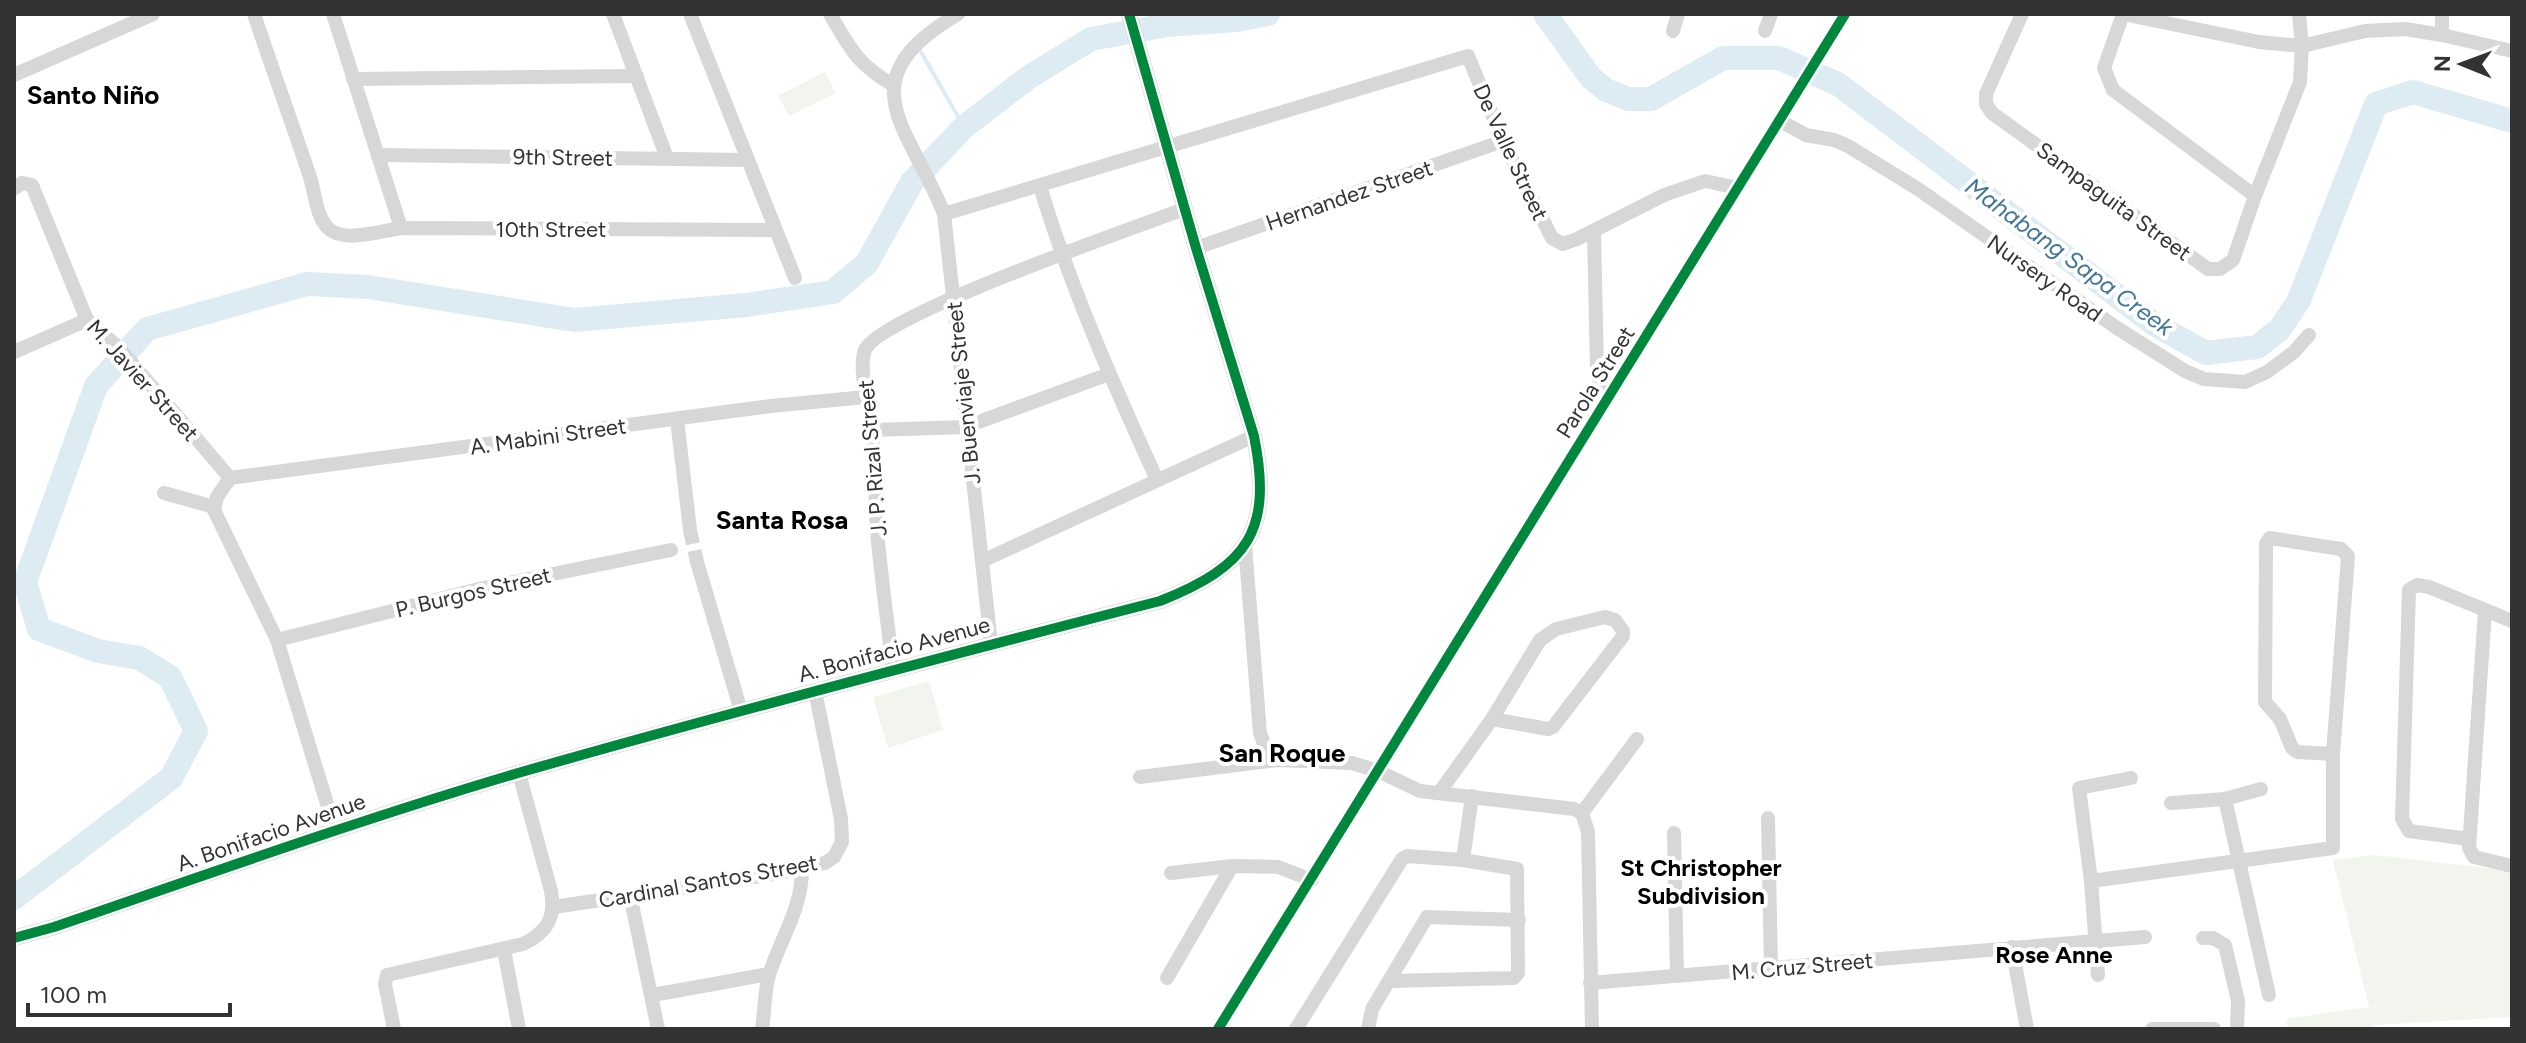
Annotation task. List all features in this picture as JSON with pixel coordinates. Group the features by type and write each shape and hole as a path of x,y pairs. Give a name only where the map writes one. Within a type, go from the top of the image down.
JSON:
{"main road":[{"name":"A. Bonifacio Avenue","path":"14,938 335,830 519,773 893,670 1160,601 1225,569 1245,545 1255,521 1260,497 1259,463 1254,436 1184,209 1130,16"}],"street":[{"path":"16,69 128,19 153,14"},
{"name":"10th Street","path":"254,14 322,220 337,234 353,235 401,228 776,230"},
{"path":"333,14 401,228"},
{"path":"613,14 667,158"},
{"path":"690,14 795,278"},
{"path":"830,14 868,71 893,85 911,49 919,40 958,14"},
{"path":"1673,31 1678,14"},
{"path":"1765,31 1771,14"},
{"name":"Parola Street","path":"1218,1029 1845,14"},
{"name":"Sampaguita Street","path":"2022,14 1986,94 1986,104 1992,113 2208,269 2220,269 2233,260 2300,82 2302,46 2299,14"},
{"path":"2255,196 2113,90 2104,68 2123,14 2179,21 2259,42 2302,46 2365,31 2405,29 2512,51"},
{"path":"2442,14 2442,35"},
{"name":"De Valle Street","path":"1166,148 1468,56 1503,141 1552,238 1563,244 1664,195 1705,181 1738,188"},
{"path":"353,79 637,76"},
{"name":"J. Buenviaje Street","path":"893,85 896,117 931,180 944,214 991,644"},
{"name":"Nursery Road","path":"1780,121 1806,135 1848,146 1918,189 2117,328 2185,371 2204,379 2245,382 2267,372 2294,352 2309,335"},
{"name":"Hernandez Street","path":"1196,248 1503,141"},
{"path":"944,214 1166,148"},
{"name":"9th Street","path":"378,155 748,160"},
{"name":"M. Javier Street","path":"14,189 22,183 32,185 87,320 119,348 230,478"},
{"path":"1040,186 1061,255 1109,374 1157,480"},
{"name":"J. P. Rizal Street","path":"893,670 877,533 872,430 866,397 864,354 867,346 874,338 918,312 1184,209"},
{"path":"1594,231 1597,370 1606,402"},
{"path":"15,348 87,320"},
{"path":"872,430 965,427 1109,374"},
{"name":"A. Mabini Street","path":"230,478 771,406 866,397"},
{"path":"677,419 690,530"},
{"path":"982,561 1254,436"},
{"path":"230,478 214,507 277,640 335,830"},
{"path":"164,493 214,507"},
{"path":"2091,881 2331,850 2334,846 2333,754 2348,556 2341,549 2270,538 2266,544 2265,702 2280,719 2292,748 2297,752 2333,754"},
{"path":"1245,545 1260,733 1266,749 1277,760"},
{"name":"P. Burgos Street","path":"277,640 479,589 671,550"},
{"path":"697,562 741,711"},
{"path":"2469,839 2409,831 2402,819 2409,590 2417,585 2429,587 2512,621"},
{"path":"2485,611 2469,848 2474,857 2512,866"},
{"path":"1439,793 1492,719 1540,640 1556,629 1605,617 1615,620 1620,626 1623,636 1553,727 1548,729 1492,719"},
{"name":"Cardinal Santos Street","path":"554,907 802,869 825,863 834,857 842,842 841,819 815,691"},
{"path":"1582,813 1637,739"},
{"path":"1140,777 1277,760 1352,763 1378,771 1420,791 1574,809 1582,813 1588,832 1592,1029"},
{"path":"394,1029 385,984 387,975 523,944 543,933 550,922 554,907 519,773"},
{"path":"2098,975 2080,786 2131,778"},
{"path":"2171,803 2225,799 2261,789"},
{"path":"1463,860 1472,796"},
{"path":"2225,799 2269,995"},
{"path":"1768,818 1771,969"},
{"path":"1674,833 1677,976"},
{"path":"1296,1029 1398,863 1407,856 1463,860 1515,868 1519,872 1518,973 1514,978 1390,981"},
{"path":"1171,873 1232,866 1278,867 1312,880"},
{"path":"1167,978 1232,866"},
{"path":"762,1029 769,974 794,918 802,891 802,869"},
{"path":"630,895 658,1029"},
{"path":"1368,1029 1372,1009 1427,917 1519,920"},
{"name":"M. Cruz Street","path":"1590,983 2145,937"},
{"path":"2203,938 2213,938 2225,945 2238,1001 2237,1029"},
{"path":"2012,947 2027,1029"},
{"path":"504,950 519,1029"},
{"path":"653,995 769,974"},
{"path":"2152,1029 2214,1029"}],"shaded area":[{"path":"825,72 836,93 789,116 778,96"},
{"path":"929,681 943,730 888,748 873,697"},
{"path":"2375,855 2512,871 2512,1017 2373,1025 2373,1029 2288,1029 2286,1019 2369,1007 2333,860"}],"waterway":[{"name":"Mahabang Sapa Creek","path":"14,898 171,778 196,731 170,677 139,658 98,651 39,629 25,582 96,386 147,329 307,284 368,287 574,320 747,305 833,292 867,263 912,182 964,127 1029,77 1091,39 1167,25 1237,20 1268,14"},
{"name":"Mahabang Sapa Creek","path":"1545,14 1591,78 1606,90 1628,99 1651,99 1723,58 1779,58 1838,84 2154,324 2206,353 2257,347 2280,329 2299,300 2376,104 2413,92 2512,121"},
{"path":"921,52 964,127"}],"tunnel":[{"path":"690,530 697,562"}],"cycle path":[{"path":"14,938 518,773 1160,601 1214,574 1247,541 1256,521 1260,497 1254,436 1129,14"},
{"path":"1218,1029 1845,14"}],"district":[{"name":"Santo Niño","path":"93,95"},
{"name":"Santa Rosa","path":"782,520"},
{"name":"San Roque","path":"1282,753"},
{"name":"St Christopher Subdivision","path":"1701,882"},
{"name":"Rose Anne","path":"2054,955"}]}
